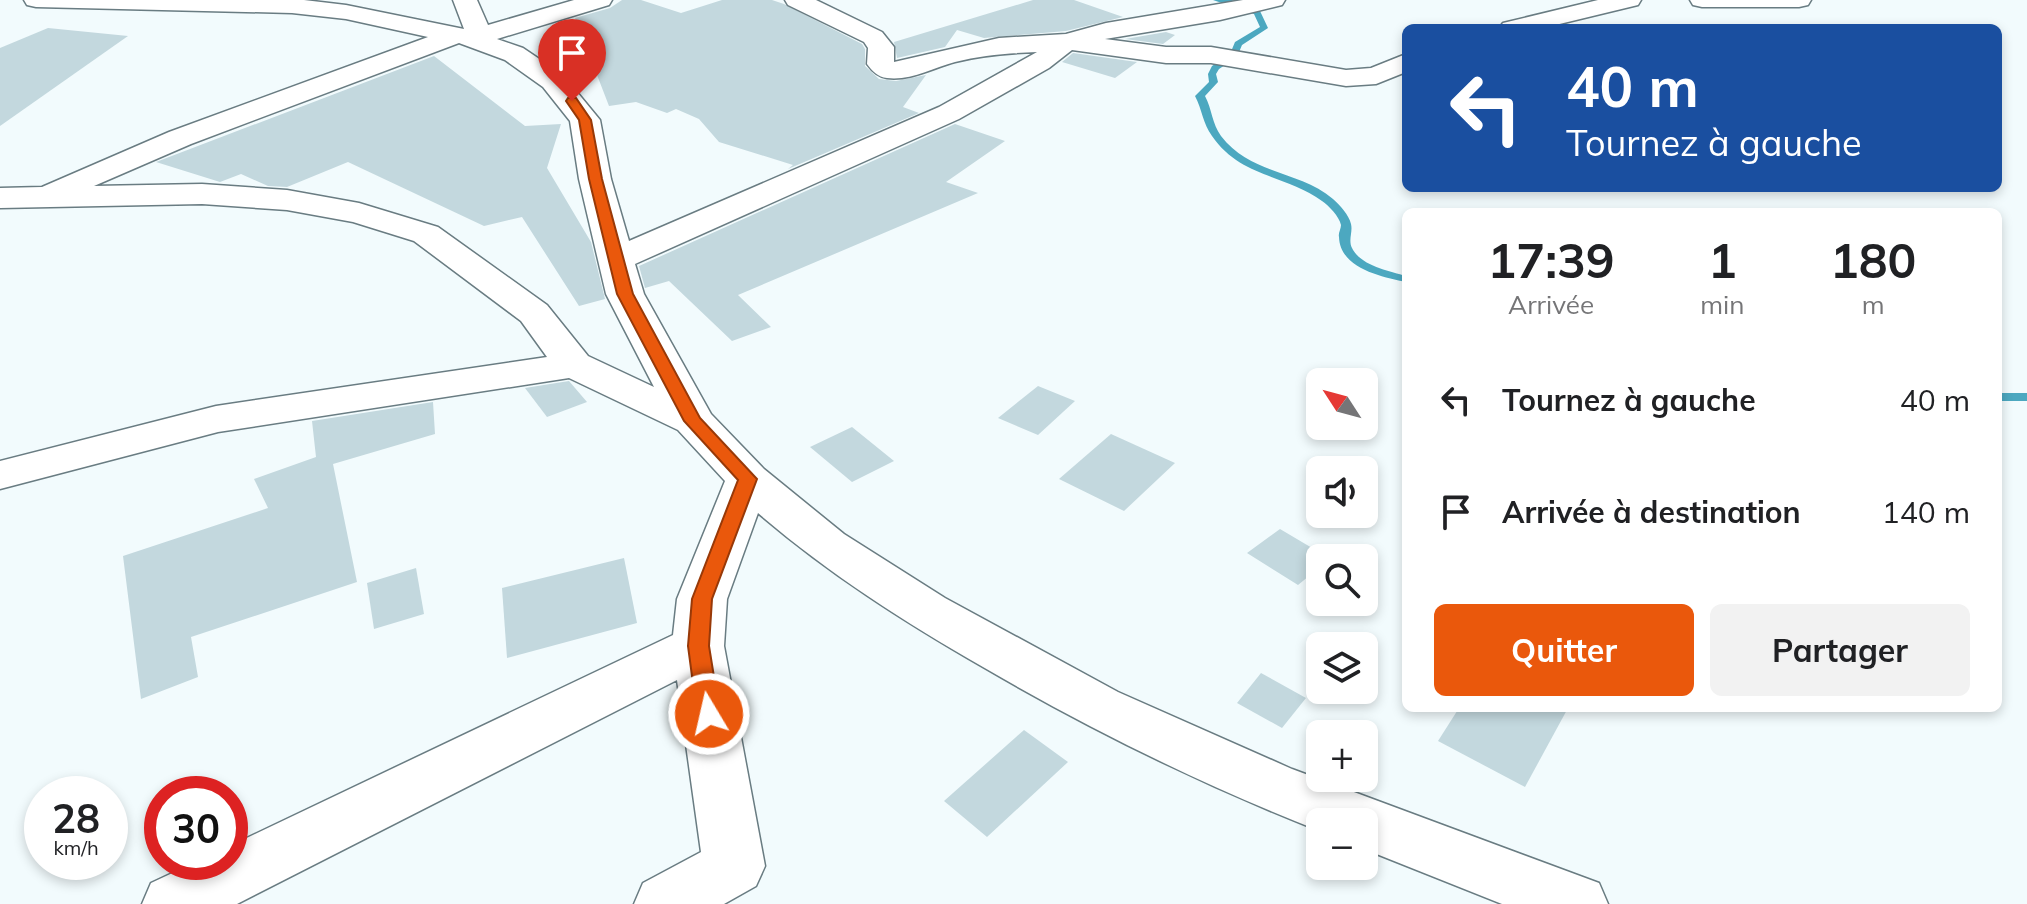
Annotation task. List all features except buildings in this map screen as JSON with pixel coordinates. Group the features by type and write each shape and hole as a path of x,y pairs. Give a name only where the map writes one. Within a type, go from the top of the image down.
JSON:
{"street":[{"path":"36,0 292,6 346,12 468,28 514,54 553,81 585,120 595,179 625,294 693,421 748,479 827,546 927,611 1098,707 1271,786 1576,904"},
{"path":"36,199 193,133 468,28 600,0"},
{"path":"797,0 873,37 881,47 880,64 888,70 902,70 951,55 999,46 1067,42 1166,55 1211,55 1346,78 1376,76 1402,64"},
{"path":"618,259 949,113 1040,62 1067,42 1106,31 1220,13 1273,0"},
{"path":"1557,0 1591,7"},
{"path":"1527,24 1629,0"},
{"path":"1702,0 1799,0"},
{"path":"0,198 202,194 287,200 372,217 426,234 534,313 574,365 693,421"},
{"path":"0,475 216,419 574,365"},
{"path":"666,904 737,885 698,646 702,599 748,479"},
{"path":"174,904 698,646"}],"waterway":[{"path":"1217,0 1231,2 1257,13 1264,28 1238,44 1234,55 1215,68 1212,74 1214,82 1200,96 1215,134 1234,155 1252,167 1314,191 1327,200 1346,225 1344,238 1353,257 1372,269 1402,278"},
{"path":"2002,397 2027,397"}],"route":[{"path":"572,101 585,120 595,179 625,294 693,421 748,479 702,599 698,646 709,714"}]}
